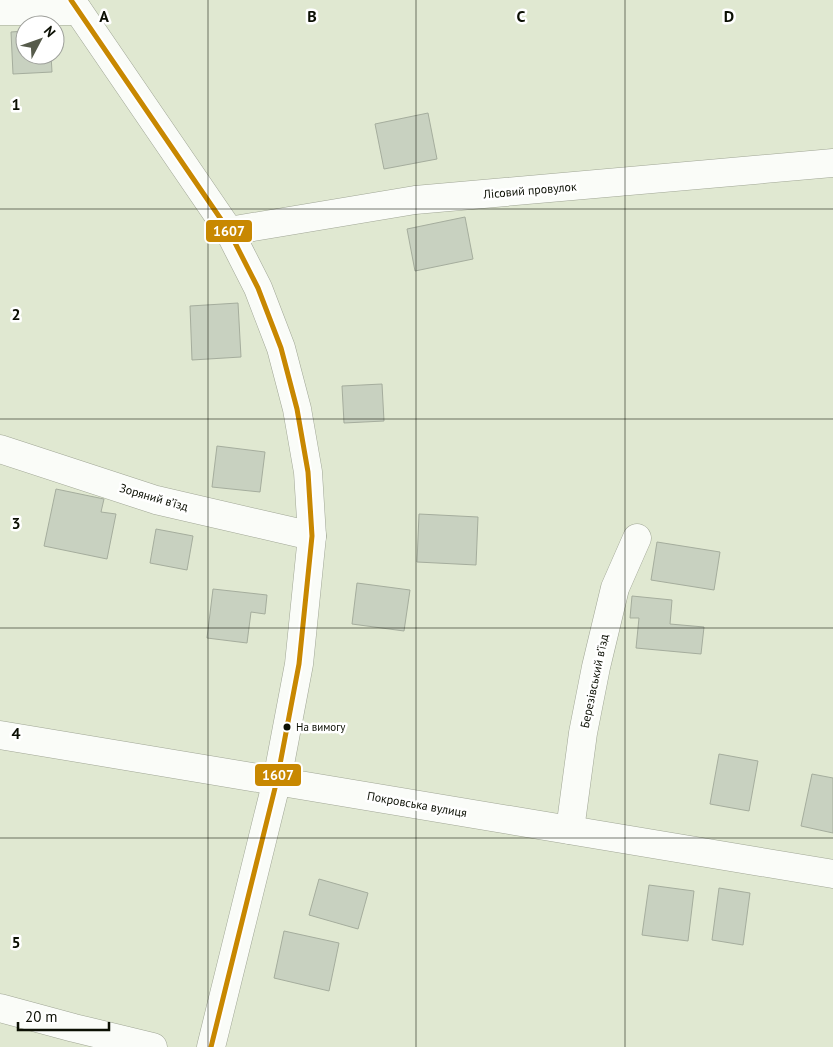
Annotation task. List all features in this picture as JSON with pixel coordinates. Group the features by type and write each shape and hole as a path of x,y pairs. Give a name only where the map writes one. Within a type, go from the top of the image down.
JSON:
{"street":[{"path":"0,11 75,5 229,231 258,288 280,348 297,409 308,472 312,536 299,664 277,780 211,1047"},
{"name":"Лісовий провулок","path":"229,231 416,200 833,163"},
{"name":"Зоряний в’їзд","path":"0,449 156,500 312,536"},
{"name":"Березівський в’їзд","path":"570,830 583,733 596,667 616,588 637,538"},
{"name":"Покровська вулиця","path":"0,735 833,874"},
{"path":"0,1008 153,1047"}],"building":[{"path":"11,32 15,32 15,65 52,65 52,72 13,74"},
{"path":"428,113 437,159 384,169 375,124"},
{"path":"465,217 473,259 415,271 407,229"},
{"path":"238,303 241,357 192,360 190,306"},
{"path":"382,384 384,421 344,423 342,386"},
{"path":"217,446 265,452 260,492 212,487"},
{"path":"56,489 104,499 101,512 116,514 107,559 44,546"},
{"path":"419,514 478,517 476,565 417,562"},
{"path":"156,529 193,536 187,570 150,563"},
{"path":"657,542 720,552 714,590 651,580"},
{"path":"357,583 410,590 404,631 352,624"},
{"path":"213,589 267,595 265,614 251,612 247,643 207,638"},
{"path":"632,596 672,600 670,624 704,627 701,654 636,648 639,618 630,618"},
{"path":"719,754 758,761 749,811 710,804"},
{"path":"812,774 833,778 833,833 801,826"},
{"path":"319,879 368,893 358,929 309,915"},
{"path":"649,885 694,891 688,941 642,935"},
{"path":"719,888 750,893 743,945 712,940"},
{"path":"284,931 339,943 329,991 274,978"}],"transit line":[{"name":"1607","path":"71,0 229,231 258,288 281,348 297,409 308,472 312,536 299,664 277,780 211,1047"}],"place":[{"name":"На вимогу","path":"287,727"}]}
